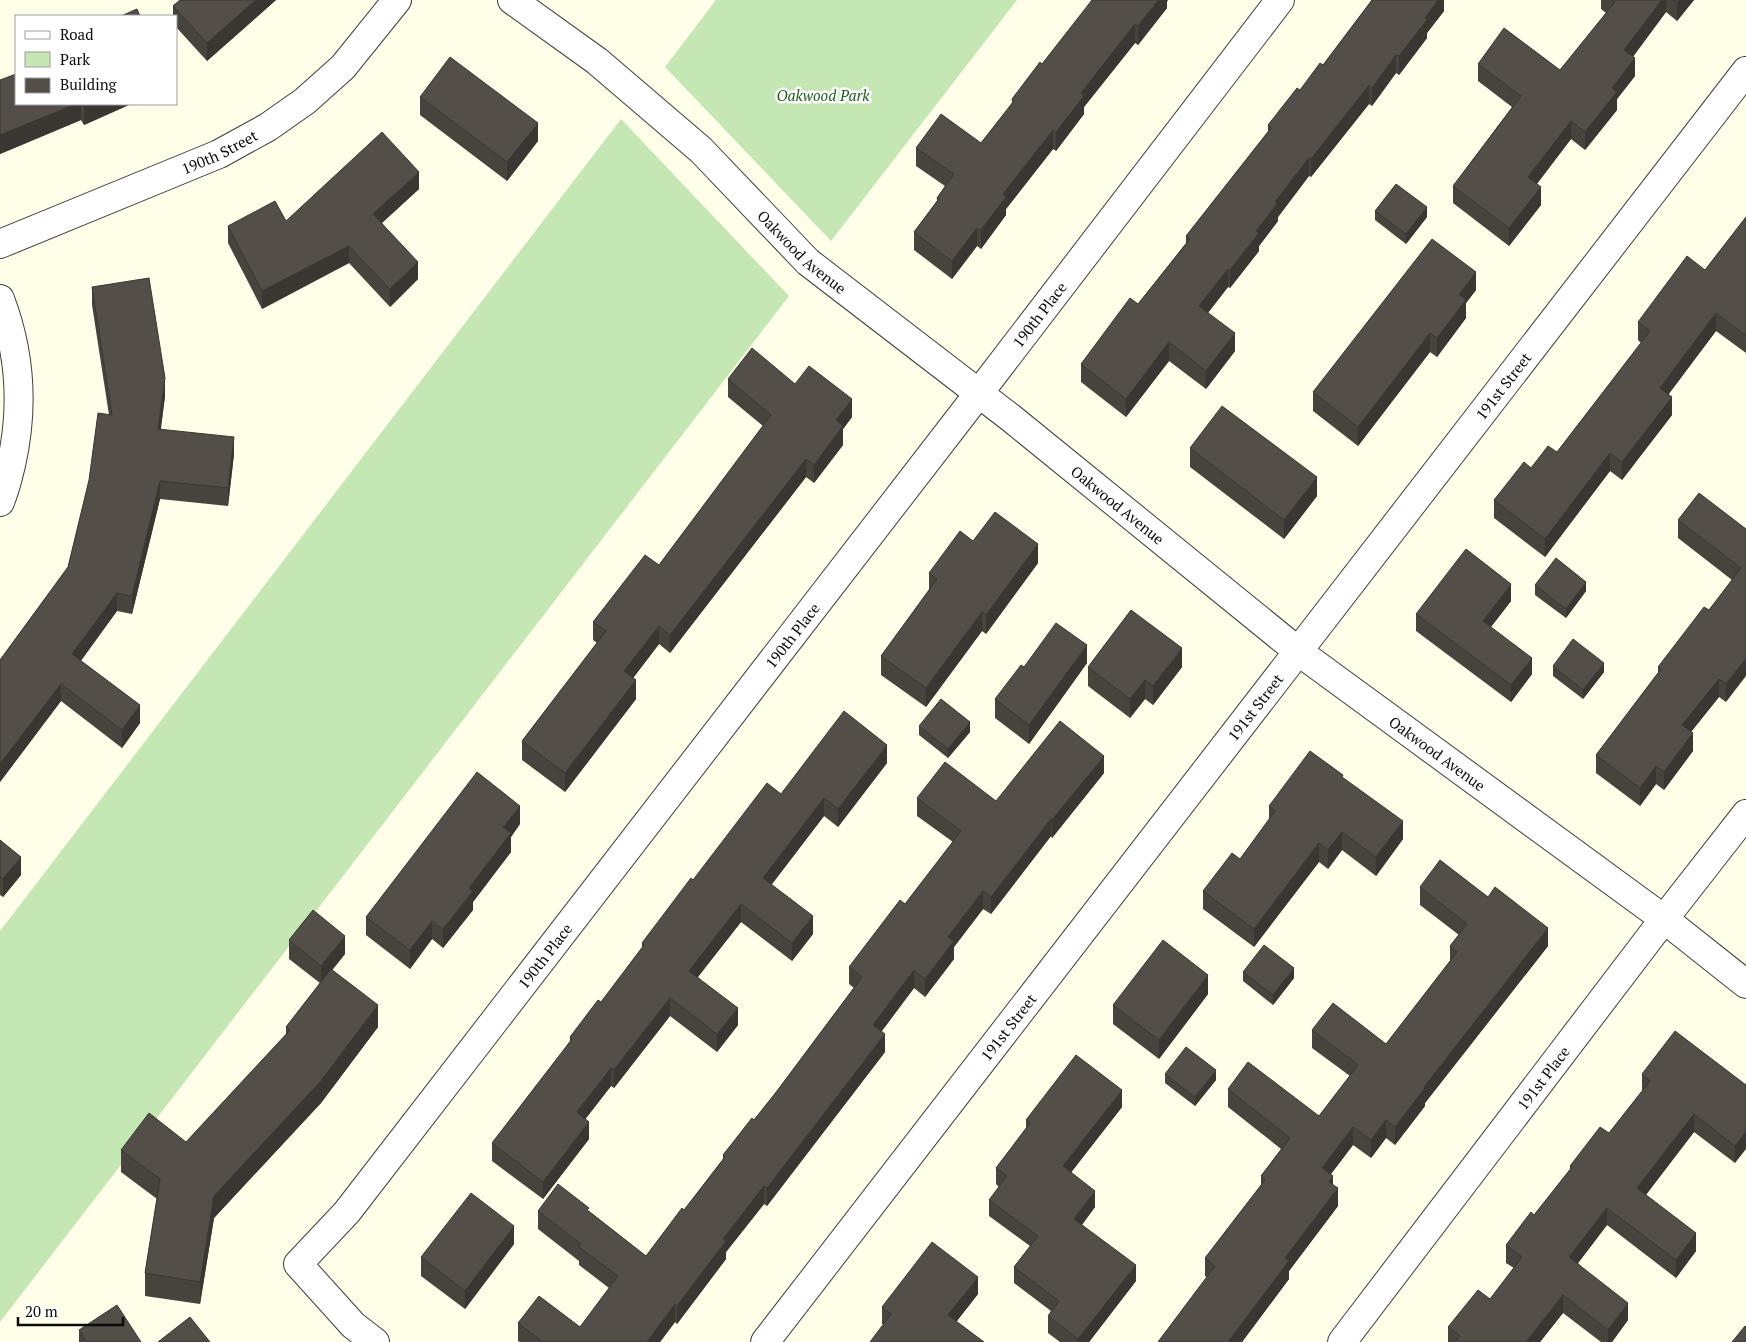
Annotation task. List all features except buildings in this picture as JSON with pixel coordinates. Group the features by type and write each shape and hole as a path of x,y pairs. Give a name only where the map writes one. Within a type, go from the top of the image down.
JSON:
{"street":[{"name":"190th Street","path":"0,244 219,154 268,127 305,101 343,66 397,0"},
{"name":"Oakwood Avenue","path":"512,0 597,62 701,150 808,262 979,394 1299,652 1664,919 1746,984"},
{"name":"190th Place","path":"375,1342 353,1325 298,1264 348,1212 979,394 1280,0"},
{"name":"191st Street","path":"765,1342 1746,71"},
{"path":"0,299 9,322 19,376 16,442 4,493 0,502"},
{"name":"191st Place","path":"1342,1342 1746,814"}],"green space":[{"name":"Oakwood Park","path":"716,0 1017,0 831,241 665,67"},
{"path":"621,119 789,296 0,1322 0,931"}]}
